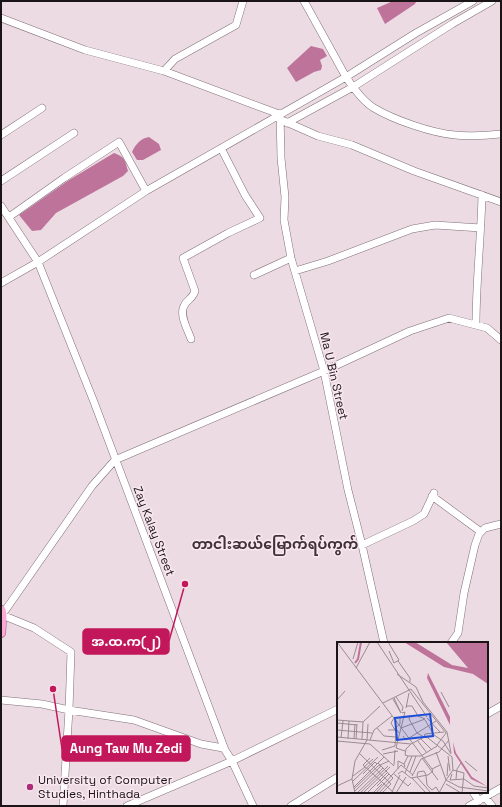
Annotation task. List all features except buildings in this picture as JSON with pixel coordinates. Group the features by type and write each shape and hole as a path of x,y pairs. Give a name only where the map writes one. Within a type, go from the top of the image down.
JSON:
{"main road":[{"path":"1,633 2,612"}],"street":[{"path":"164,71 174,58 236,25 243,1"},
{"path":"304,1 346,77 353,87 373,108 417,127 438,133 456,135 501,134"},
{"path":"282,117 416,33 473,1"},
{"path":"1,283 38,262 146,191 221,148 282,117 353,87 467,14 492,1"},
{"path":"1,18 85,50 164,71 282,117 318,136 352,145 414,171 501,202"},
{"path":"1,135 42,108"},
{"name":"Ma U Bin Street","path":"282,117 281,158 285,197 284,220 291,258 324,371 348,490 384,642"},
{"path":"1,181 74,133"},
{"path":"9,217 64,178 119,142 146,191"},
{"path":"191,340 183,316 183,308 185,304 193,297 195,291 183,258 228,233 260,218 245,195 221,148"},
{"path":"476,325 476,289 482,195"},
{"name":"Zay Kalay Street","path":"1,206 38,262 94,402 225,750 254,806"},
{"path":"295,271 328,261 412,229 434,225 481,228"},
{"path":"254,275 291,258"},
{"path":"63,806 71,652 34,628 2,612 92,486 115,460 324,371 410,331 449,318 487,328 501,340"},
{"path":"362,545 413,521 424,514 433,495 481,532"},
{"path":"451,642 458,633 475,545 481,532 485,528 501,524"},
{"path":"1,700 42,704 69,710 134,720 201,744 223,748 225,750"},
{"path":"488,713 501,706"},
{"path":"127,806 232,761 337,709"},
{"path":"291,806 337,778"},
{"path":"469,806 501,788"},
{"path":"474,793 492,806"}],"shaded area":[{"path":"393,1 416,2 385,24 377,8"},
{"path":"311,46 323,49 327,56 320,60 322,66 321,70 314,72 296,82 287,68"},
{"path":"149,137 159,144 161,150 143,160 137,160 132,152 133,149 141,140"},
{"path":"114,153 124,159 128,171 123,176 56,213 41,230 32,231 19,215 69,180"}],"place":[{"name":"အ.ထ.က(၂)","path":"185,584"},
{"name":"Aung Taw Mu Zedi","path":"53,689"},
{"name":"University of Computer Studies, Hinthada","path":"30,787"}],"district":[{"name":"တာငါးဆယ်မြောက်ရပ်ကွက်","path":"275,544"}]}
